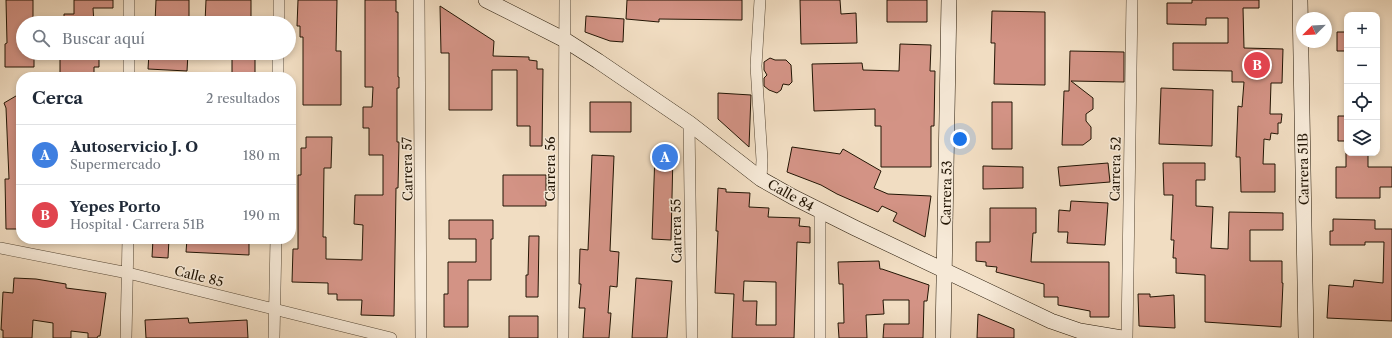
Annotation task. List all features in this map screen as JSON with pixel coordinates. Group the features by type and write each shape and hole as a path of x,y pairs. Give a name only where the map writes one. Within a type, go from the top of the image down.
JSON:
{"street":[{"path":"129,0 129,16"},
{"path":"279,0 279,16"},
{"name":"Carrera 57","path":"419,0 422,338"},
{"name":"Calle 84","path":"486,0 565,40 689,123 761,179 820,211 1051,321 1080,330 1122,338"},
{"name":"Carrera 56","path":"563,338 565,0"},
{"path":"760,0 756,66 762,160 761,179"},
{"name":"Carrera 53","path":"943,338 949,0"},
{"name":"Carrera 52","path":"1127,338 1132,0"},
{"name":"Carrera 51B","path":"1300,0 1306,338"},
{"path":"129,60 129,72"},
{"path":"278,60 278,72"},
{"name":"Carrera 55","path":"689,123 692,338"},
{"path":"820,211 820,338"},
{"path":"126,338 128,244"},
{"path":"274,338 276,244"},
{"name":"Calle 85","path":"0,248 128,273 390,338"}],"building":[{"path":"6,0 33,0 33,16 16,16 16,60 34,60 34,67 5,67 5,44 7,43"},
{"path":"74,0 113,0 113,8 93,8 94,16 64,16 64,14 74,14"},
{"path":"156,0 189,0 189,16 155,16"},
{"path":"206,0 251,0 251,16 205,16"},
{"path":"298,0 337,0 336,51 341,51 341,105 303,105 303,37 300,37 300,26 297,26"},
{"path":"365,0 396,0 396,12 398,12 399,88 397,88 397,142 399,142 398,188 396,188 394,316 361,315 362,300 337,300 337,294 328,294 328,283 292,282 293,249 298,249 298,175 301,175 301,148 306,148 306,137 332,137 331,168 324,168 323,237 326,237 326,259 362,260 363,225 354,224 355,195 383,195 383,155 369,155 369,128 363,128 363,107 372,107 373,87 365,87"},
{"path":"627,0 742,0 742,20 659,19 659,22 626,19"},
{"path":"800,0 840,0 841,14 856,13 857,43 801,44"},
{"path":"887,0 927,0 927,22 887,22"},
{"path":"1192,0 1259,0 1259,8 1243,8 1244,48 1283,49 1282,83 1271,83 1270,114 1282,114 1281,123 1278,123 1278,134 1271,133 1270,140 1264,139 1263,164 1275,164 1275,192 1241,192 1240,157 1236,157 1238,106 1242,107 1244,82 1232,82 1232,71 1173,70 1173,43 1228,43 1228,18 1206,18 1206,25 1167,24 1167,3 1192,3"},
{"path":"440,6 494,41 493,56 529,57 529,60 537,61 537,69 543,69 542,146 530,146 530,126 517,126 517,70 492,70 492,110 449,110 449,53 441,53"},
{"path":"992,11 1045,12 1045,85 994,84 995,43 991,43"},
{"path":"586,16 624,19 623,42 610,41 585,32"},
{"path":"1337,32 1344,32 1344,51 1337,51"},
{"path":"900,44 931,45 930,71 935,71 934,126 931,126 931,167 881,167 881,126 875,126 875,109 814,111 812,64 862,63 863,70 899,71"},
{"path":"1070,51 1124,52 1124,82 1071,81 1093,98 1093,109 1086,114 1086,121 1091,127 1091,139 1083,145 1062,145 1064,91 1069,91"},
{"path":"770,58 775,60 786,60 791,65 792,82 789,85 783,84 781,90 777,93 764,86 764,78 767,75 764,70 764,62"},
{"path":"60,60 99,60 99,67 94,67 94,72 60,72"},
{"path":"149,60 188,60 187,71 148,69"},
{"path":"232,60 255,60 255,72 232,72"},
{"path":"1161,88 1213,90 1212,146 1159,144"},
{"path":"718,93 751,95 749,147 718,119"},
{"path":"16,96 16,229 6,229 5,179 9,179 6,108 4,103"},
{"path":"590,102 631,102 631,132 590,132"},
{"path":"992,102 1012,102 1012,149 992,149"},
{"path":"1338,116 1344,116 1344,141 1338,141"},
{"path":"792,147 840,154 843,149 881,171 874,188 888,194 931,196 925,237 893,221 897,213 882,206 878,212 837,194 821,185 787,172"},
{"path":"655,153 673,154 671,240 652,239"},
{"path":"592,155 614,156 610,251 619,252 617,287 610,286 608,313 611,313 609,338 583,338 585,308 579,308 581,284 579,284 580,249 588,250"},
{"path":"1346,156 1368,156 1368,167 1392,167 1392,187 1380,187 1380,198 1336,198 1336,167 1346,167"},
{"path":"1108,163 1110,182 1060,186 1058,167"},
{"path":"1163,163 1205,163 1205,180 1196,180 1196,206 1213,207 1211,248 1228,249 1229,212 1283,213 1283,230 1250,230 1250,261 1282,261 1283,283 1281,327 1205,322 1205,275 1176,273 1176,258 1173,258 1174,240 1171,240 1173,195 1164,195"},
{"path":"983,166 1023,167 1023,188 983,189"},
{"path":"503,175 546,175 546,206 503,206"},
{"path":"718,188 726,189 726,192 750,193 749,207 769,208 768,217 800,218 799,226 810,227 810,243 797,242 794,338 732,338 734,294 715,293 718,231 716,231","holes":["744,281 776,282 776,325 756,325 757,301 743,301"]},
{"path":"1071,201 1108,203 1105,245 1067,243 1068,232 1058,232 1059,210 1070,211"},
{"path":"990,208 1036,208 1036,233 1033,233 1031,262 1109,262 1109,317 1090,317 1090,311 1058,305 1058,297 1044,297 1044,284 996,272 997,267 986,266 986,262 976,261 976,242 990,242"},
{"path":"1333,219 1375,220 1375,229 1392,229 1392,321 1327,318 1329,285 1353,287 1354,280 1383,283 1384,242 1365,242 1365,245 1330,245 1330,231 1333,231"},
{"path":"449,220 493,220 493,239 491,239 491,280 468,280 468,327 444,327 444,294 448,294 448,262 476,262 476,239 449,239"},
{"path":"529,236 539,236 538,297 526,297"},
{"path":"153,244 169,244 168,258 152,257"},
{"path":"187,244 249,244 249,255 186,252"},
{"path":"879,261 880,269 929,285 927,301 924,301 923,338 883,338 884,324 909,324 909,300 883,300 884,314 866,315 867,338 839,338 838,323 844,323 843,284 839,284 838,262"},
{"path":"14,278 36,279 66,284 66,288 106,293 100,336 97,338 88,338 88,333 71,331 71,338 53,338 53,323 33,320 32,338 3,338 3,330 1,330 3,292 13,293"},
{"path":"636,278 672,281 667,338 632,338"},
{"path":"1138,294 1150,294 1150,297 1174,295 1175,328 1139,326"},
{"path":"978,314 1014,329 1014,338 977,338"},
{"path":"509,316 538,316 538,338 509,338"},
{"path":"188,318 189,323 247,320 248,338 146,338 145,320"}],"place":[{"name":"Yepes Porto","path":"1257,65"},
{"name":"Autoservicio J. O","path":"665,157"}]}
